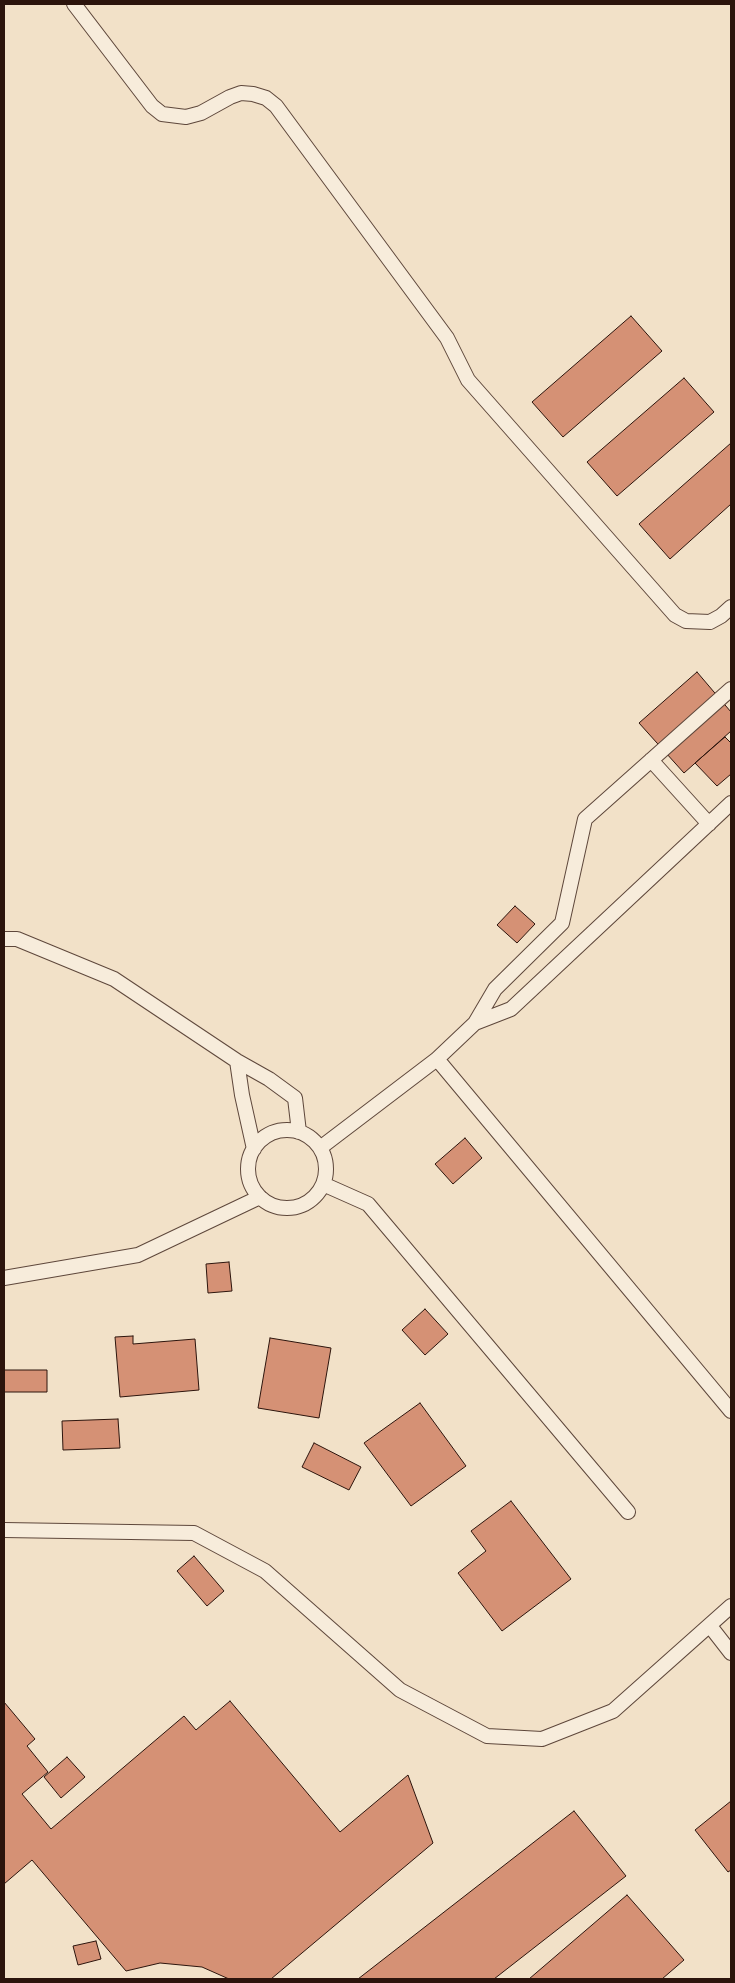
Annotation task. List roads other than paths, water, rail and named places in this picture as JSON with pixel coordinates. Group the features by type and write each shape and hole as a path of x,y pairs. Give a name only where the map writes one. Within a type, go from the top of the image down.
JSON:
{"lane":[{"path":"74,4 152,106 162,114 186,117 200,113 230,96 241,94 253,94 266,98 276,106 447,338 468,380 675,615 686,621 710,622 721,616 731,607"},
{"path":"320,1148 437,1059 475,1023 495,989 562,923 585,819 731,689"},
{"path":"651,760 709,824"},
{"path":"475,1023 511,1009 731,803"},
{"path":"4,939 18,938 114,979 238,1061 269,1079 295,1098 300,1132"},
{"path":"437,1059 731,1411"},
{"path":"238,1061 242,1095 254,1149"},
{"path":"287,1130 300,1132 311,1138 320,1148 325,1159 326,1172 323,1184 317,1195 307,1203 295,1207 282,1208 270,1204 260,1197 253,1186 249,1174 249,1161 254,1149 263,1139 274,1132 287,1130"},
{"path":"323,1184 368,1204 628,1512"},
{"path":"4,1278 138,1255 260,1197"},
{"path":"4,1530 194,1533 265,1570 400,1690 487,1736 542,1739 613,1711 731,1606"},
{"path":"710,1626 731,1653"}]}
